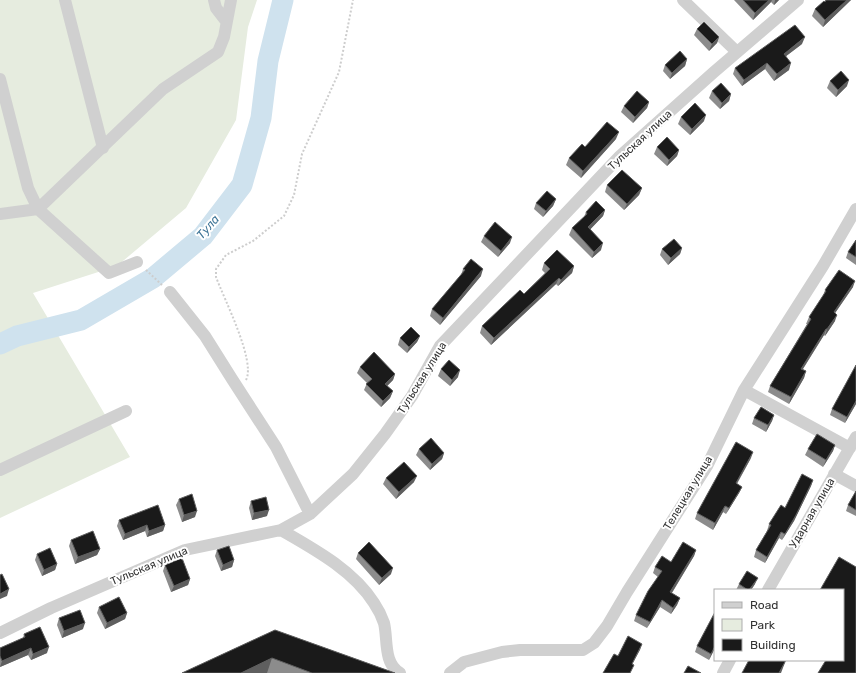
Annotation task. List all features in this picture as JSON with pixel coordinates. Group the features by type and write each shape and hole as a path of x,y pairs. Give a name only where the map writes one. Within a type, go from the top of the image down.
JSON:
{"street":[{"path":"65,0 103,148"},
{"path":"214,0 216,8 226,21"},
{"path":"0,205 2,212 0,213 38,209 163,89 218,52 224,37 231,0"},
{"path":"684,0 737,52"},
{"name":"Тульская улица","path":"0,633 51,608 185,550 281,530 310,514 353,474 385,434 412,396 440,346 620,156 798,0"},
{"path":"0,79 28,188 38,209 109,273 137,262"},
{"name":"Телецкая улица","path":"450,673 464,662 502,652 520,650 565,652 583,650 594,643 607,626 707,466 744,390 856,210"},
{"path":"170,292 205,336 276,447 310,514"},
{"path":"744,390 850,448"},
{"path":"0,470 126,410"},
{"name":"Ударная улица","path":"769,589 856,437"},
{"path":"834,474 856,486"},
{"path":"281,530 314,549 336,565 363,589 375,604 384,622 387,652 394,669 400,673"},
{"path":"723,673 729,661"}],"path":[{"path":"241,392 249,374 245,348 216,278 216,269 226,255 253,240 284,216 294,195 302,154 339,72 353,0"},
{"path":"137,262 170,292"}],"green space":[{"path":"0,0 257,0 248,27 236,120 186,208 117,266 33,293 130,457 0,518"}],"building":[{"path":"743,0 769,0 755,13"},
{"path":"826,0 847,0 825,20 815,9"},
{"path":"704,22 719,37 712,44 697,29"},
{"path":"795,25 805,37 784,54 791,63 777,74 767,63 744,80 735,68"},
{"path":"680,51 687,59 672,73 665,65"},
{"path":"841,71 849,80 838,90 830,81"},
{"path":"721,83 731,94 722,103 712,91"},
{"path":"637,91 649,102 635,117 624,106"},
{"path":"695,103 706,115 692,129 681,117"},
{"path":"607,122 619,132 583,171 569,158 582,144 585,147"},
{"path":"667,137 679,150 669,160 657,147"},
{"path":"622,170 642,188 627,204 607,185"},
{"path":"547,191 556,199 546,211 536,203"},
{"path":"596,201 605,210 588,227 603,243 594,252 572,228 587,214 586,212"},
{"path":"495,222 512,237 501,251 484,236"},
{"path":"674,239 682,248 671,258 662,249"},
{"path":"856,240 856,257 848,252"},
{"path":"557,250 574,266 561,280 559,278 494,338 482,326 520,290 524,294 550,269 544,263"},
{"path":"471,259 483,269 443,318 432,309 465,270 463,269"},
{"path":"839,270 855,281 834,312 837,315 826,329 801,369 806,371 791,397 770,386 811,319 809,317 826,291 825,290"},
{"path":"411,327 420,336 409,347 400,338"},
{"path":"374,352 395,374 385,384 393,391 383,401 366,384 372,379 360,367"},
{"path":"449,360 460,370 452,380 441,369"},
{"path":"856,365 856,401 847,417 832,409"},
{"path":"761,407 774,415 768,425 754,418"},
{"path":"817,434 835,445 826,460 808,449"},
{"path":"431,438 444,453 432,464 419,449"},
{"path":"736,442 753,452 736,483 742,487 729,508 725,506 715,523 697,513"},
{"path":"404,462 417,476 399,492 386,478"},
{"path":"802,474 813,480 785,534 781,532 767,557 756,550 771,525 769,524 781,505 785,508"},
{"path":"856,491 856,510 848,505"},
{"path":"192,494 197,511 184,515 179,499"},
{"path":"266,497 269,510 254,513 251,501"},
{"path":"158,505 165,525 149,531 147,525 125,534 119,520"},
{"path":"93,531 100,549 78,557 71,540"},
{"path":"369,542 393,568 382,578 358,553"},
{"path":"683,542 696,550 670,592 680,598 673,608 662,600 650,622 636,615 648,591 662,571 655,567 662,556 671,562"},
{"path":"229,546 234,560 223,565 217,550"},
{"path":"50,548 57,564 44,570 37,554"},
{"path":"839,557 856,567 856,673 818,673 825,661 844,661 844,589 821,589"},
{"path":"182,558 190,579 174,586 165,565"},
{"path":"747,571 758,578 750,589 746,589 739,584"},
{"path":"2,574 9,589 0,594 0,575"},
{"path":"119,597 127,613 107,623 99,607"},
{"path":"80,610 85,623 64,631 59,618"},
{"path":"714,614 714,648 711,654 697,646"},
{"path":"40,627 49,647 33,654 31,648 2,661 0,656 0,648 25,637 24,634"},
{"path":"275,630 395,673 312,673 272,658 241,673 182,673"},
{"path":"628,636 642,644 632,664 634,665 630,673 603,673 614,654 618,656"},
{"path":"748,661 785,661 779,673 742,673"},
{"path":"688,666 701,673 684,673"}],"waterway":[{"name":"Тула","path":"0,344 17,336 81,320 153,278 203,236 242,185 261,118 268,61 283,0"}]}
